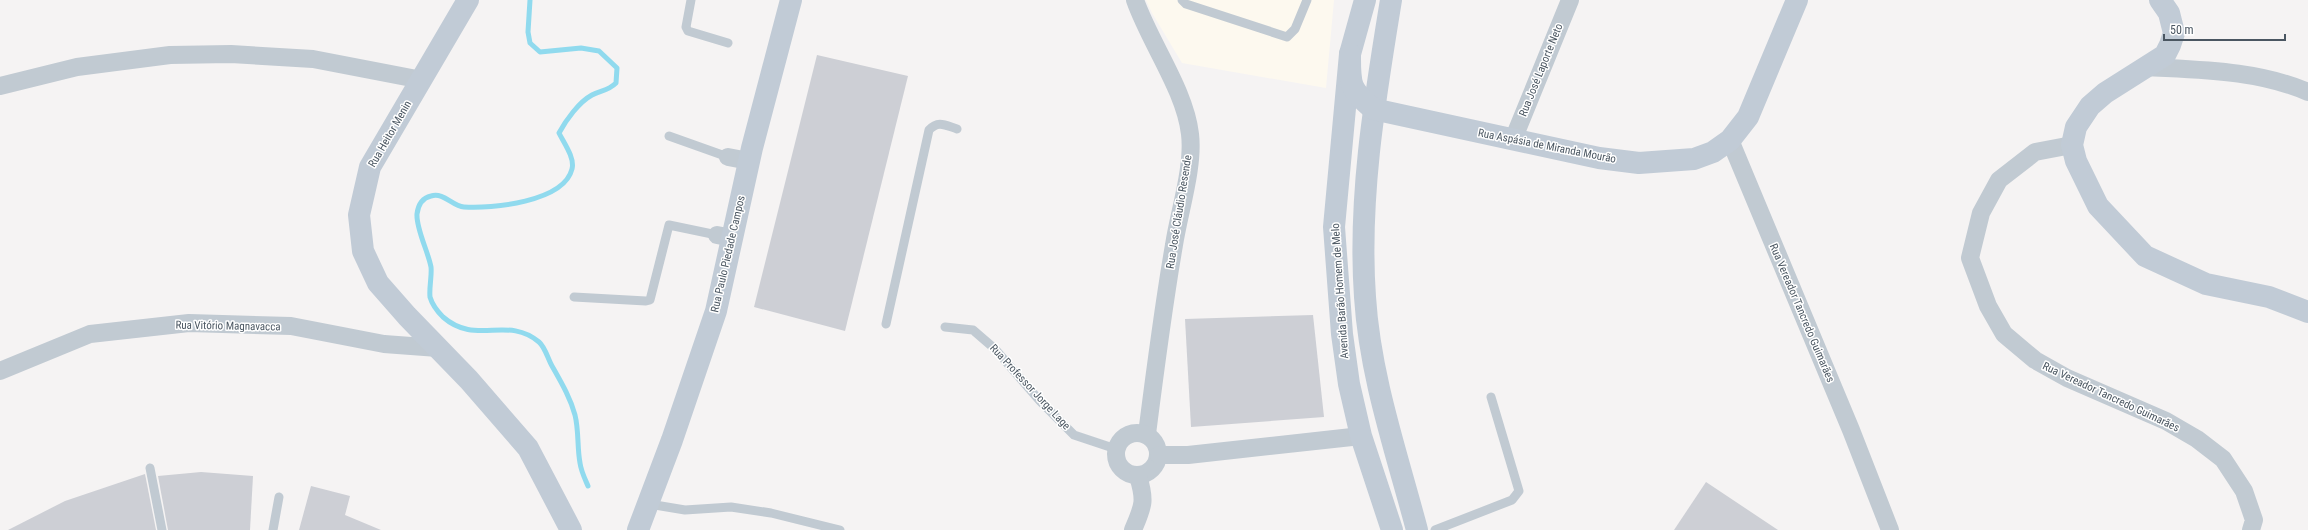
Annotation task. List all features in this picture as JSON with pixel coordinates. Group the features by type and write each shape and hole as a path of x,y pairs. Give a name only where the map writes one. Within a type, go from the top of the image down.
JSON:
{"street":[{"name":"Rua Heitor Menin","path":"468,0 370,167 359,215 363,251 378,283 407,316 469,380 528,448 561,520 571,530"},
{"name":"Rua José Cláudio Resende","path":"1135,0 1156,51 1177,89 1186,113 1190,135 1188,168 1162,312 1147,434"},
{"name":"Avenida Barão Homem de Melo","path":"1365,0 1350,54 1334,227 1344,348 1349,384 1361,436 1392,530"},
{"path":"1390,0 1373,109 1364,228 1365,298 1380,387 1390,435 1417,530"},
{"name":"Rua José Laporte Neto","path":"1513,140 1570,0"},
{"name":"Rua Aspásia de Miranda Mourão","path":"1373,109 1599,158 1639,163 1694,159 1713,152 1730,140 1748,117 1797,0"},
{"path":"2160,0 2169,13 2174,33 2165,55 2105,93 2090,106 2076,127 2072,144 2076,161 2098,206 2145,256 2206,284 2269,297 2308,312"},
{"name":"Rua Paulo Piedade Campos","path":"638,530 649,504 716,311 724,236 749,161 786,1"},
{"path":"0,86 77,67 170,55 231,54 314,59 422,80"},
{"path":"1350,54 1350,83 1359,96 1373,109"},
{"path":"2146,67 2230,71 2292,85 2308,92"},
{"name":"Rua Vereador Tancredo Guimarães","path":"1730,140 1851,430 1890,530"},
{"name":"Rua Vereador Tancredo Guimarães","path":"2072,144 2035,152 2000,180 1981,213 1970,258 1988,306 2004,334 2036,360 2067,378 2166,421 2196,439 2223,459 2244,491 2254,520 2251,530"},
{"path":"728,157 749,161"},
{"path":"384,344 393,342 402,333 407,316"},
{"name":"Rua Vitório Magnavacca","path":"0,371 90,334 189,323 291,326 384,344 438,348"},
{"path":"1130,434 1147,434 1158,447 1159,455 1152,470 1138,476 1127,474 1117,463 1116,449 1119,442 1130,434"},
{"path":"1159,455 1188,455 1361,436 1402,473"},
{"path":"1132,530 1143,505 1143,492 1138,476"},
{"name":"Rua Paulo Piedade Campos","path":"626,530 649,504"}],"lane":[{"path":"691,0 686,27 688,31 728,43"},
{"path":"1182,0 1186,4 1287,37 1295,29 1307,0"},
{"path":"886,324 929,130 933,125 940,123 957,129"},
{"path":"669,136 728,157"},
{"path":"574,297 650,300 669,225 672,224 724,236"},
{"name":"Rua Professor Jorge Lage","path":"945,327 973,330 995,349 1040,401 1074,435 1116,449"},
{"path":"1435,530 1512,500 1519,491 1491,397"},
{"path":"150,468 162,530"},
{"path":"272,530 279,497"},
{"path":"649,504 685,510 738,508 771,513 840,530"}],"shaded area":[{"path":"1146,0 1334,0 1326,88 1182,63 1152,13"}],"building":[{"path":"817,55 908,76 845,331 754,307"},
{"path":"1313,315 1324,417 1191,427 1185,319"},
{"path":"201,472 253,476 250,530 168,530 158,476"},
{"path":"145,474 156,530 8,530 65,501"},
{"path":"1706,482 1778,530 1674,530"},
{"path":"311,486 350,496 345,515 381,530 299,530"}],"waterway":[{"path":"530,0 528,32 530,43 540,52 581,48 599,51 617,68 616,83 613,86 592,95 582,102 569,117 559,133 571,155 573,165 572,169 566,180 556,189 541,196 508,205 491,207 464,207 444,197 436,195 431,196 423,200 419,205 417,220 431,267 430,297 435,308 443,317 455,325 467,329 479,331 503,330 527,334 539,342 543,347 573,408 577,427 581,466 588,486"}]}
